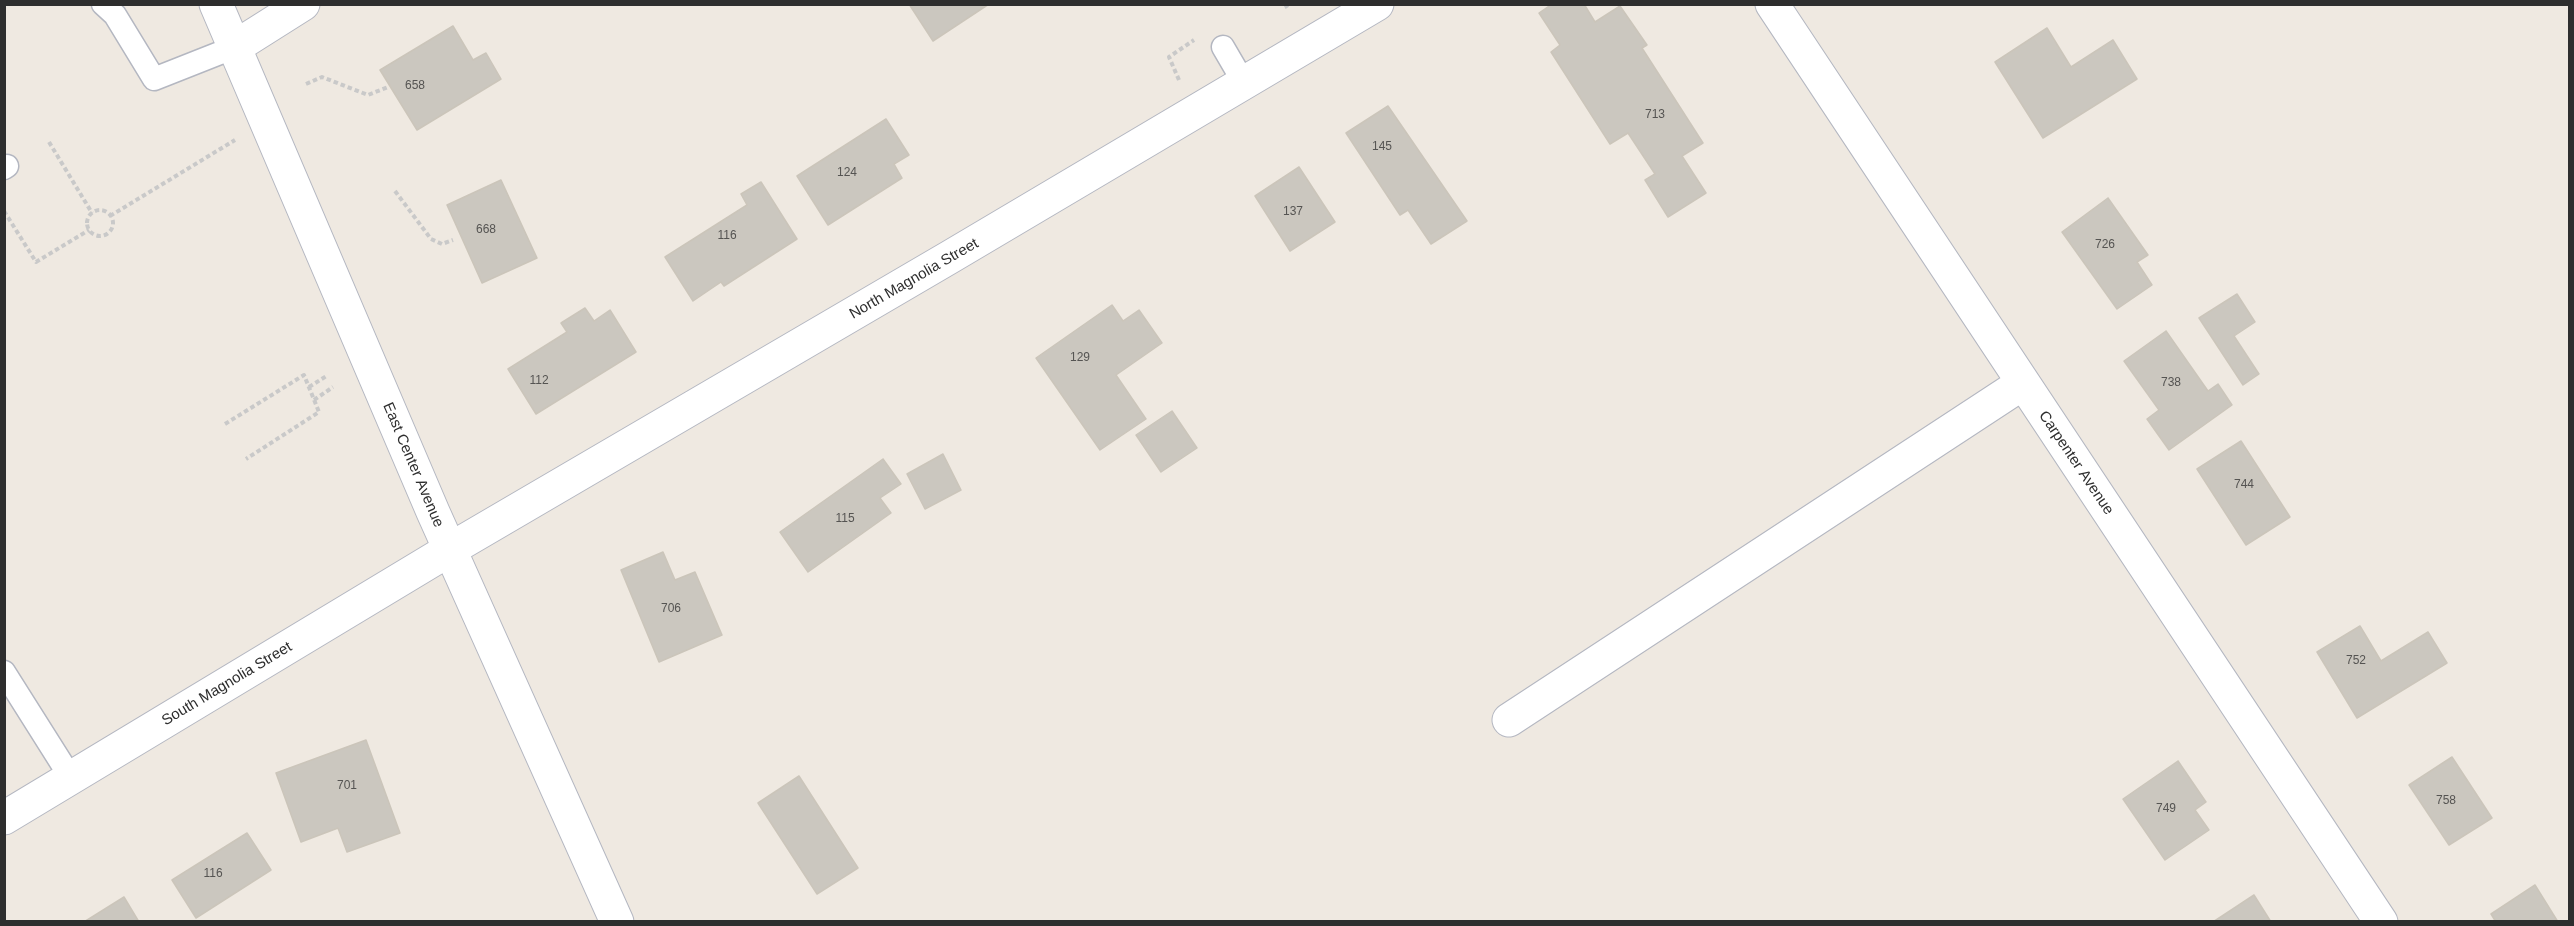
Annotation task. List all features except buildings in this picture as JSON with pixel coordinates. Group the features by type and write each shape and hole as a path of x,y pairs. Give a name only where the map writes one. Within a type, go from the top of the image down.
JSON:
{"street":[{"name":"East Center Avenue","path":"216,4 449,550 617,921"},
{"path":"235,47 303,4"},
{"name":"North Magnolia Street","path":"449,550 1377,4"},
{"name":"Carpenter Avenue","path":"1772,4 2381,921"},
{"path":"1509,720 2023,383"},
{"name":"South Magnolia Street","path":"4,818 449,550"}],"lane":[{"path":"103,4 115,15 154,79 235,47"},
{"path":"1223,47 1244,83"},
{"path":"4,672 71,778"}],"path":[{"path":"1197,111 1175,75 1169,57 1203,33"},
{"path":"306,84 322,77 368,95 388,87"},
{"path":"110,216 266,121"},
{"path":"49,142 92,213"},
{"path":"395,191 431,239 442,244 453,240"},
{"path":"100,210 110,216 113,224 106,234 98,236 89,230 87,220 92,213 100,210"},
{"path":"4,211 36,262 89,230"},
{"path":"225,424 304,375 319,412 246,459"},
{"path":"309,387 328,375"},
{"path":"314,400 333,387"}]}
